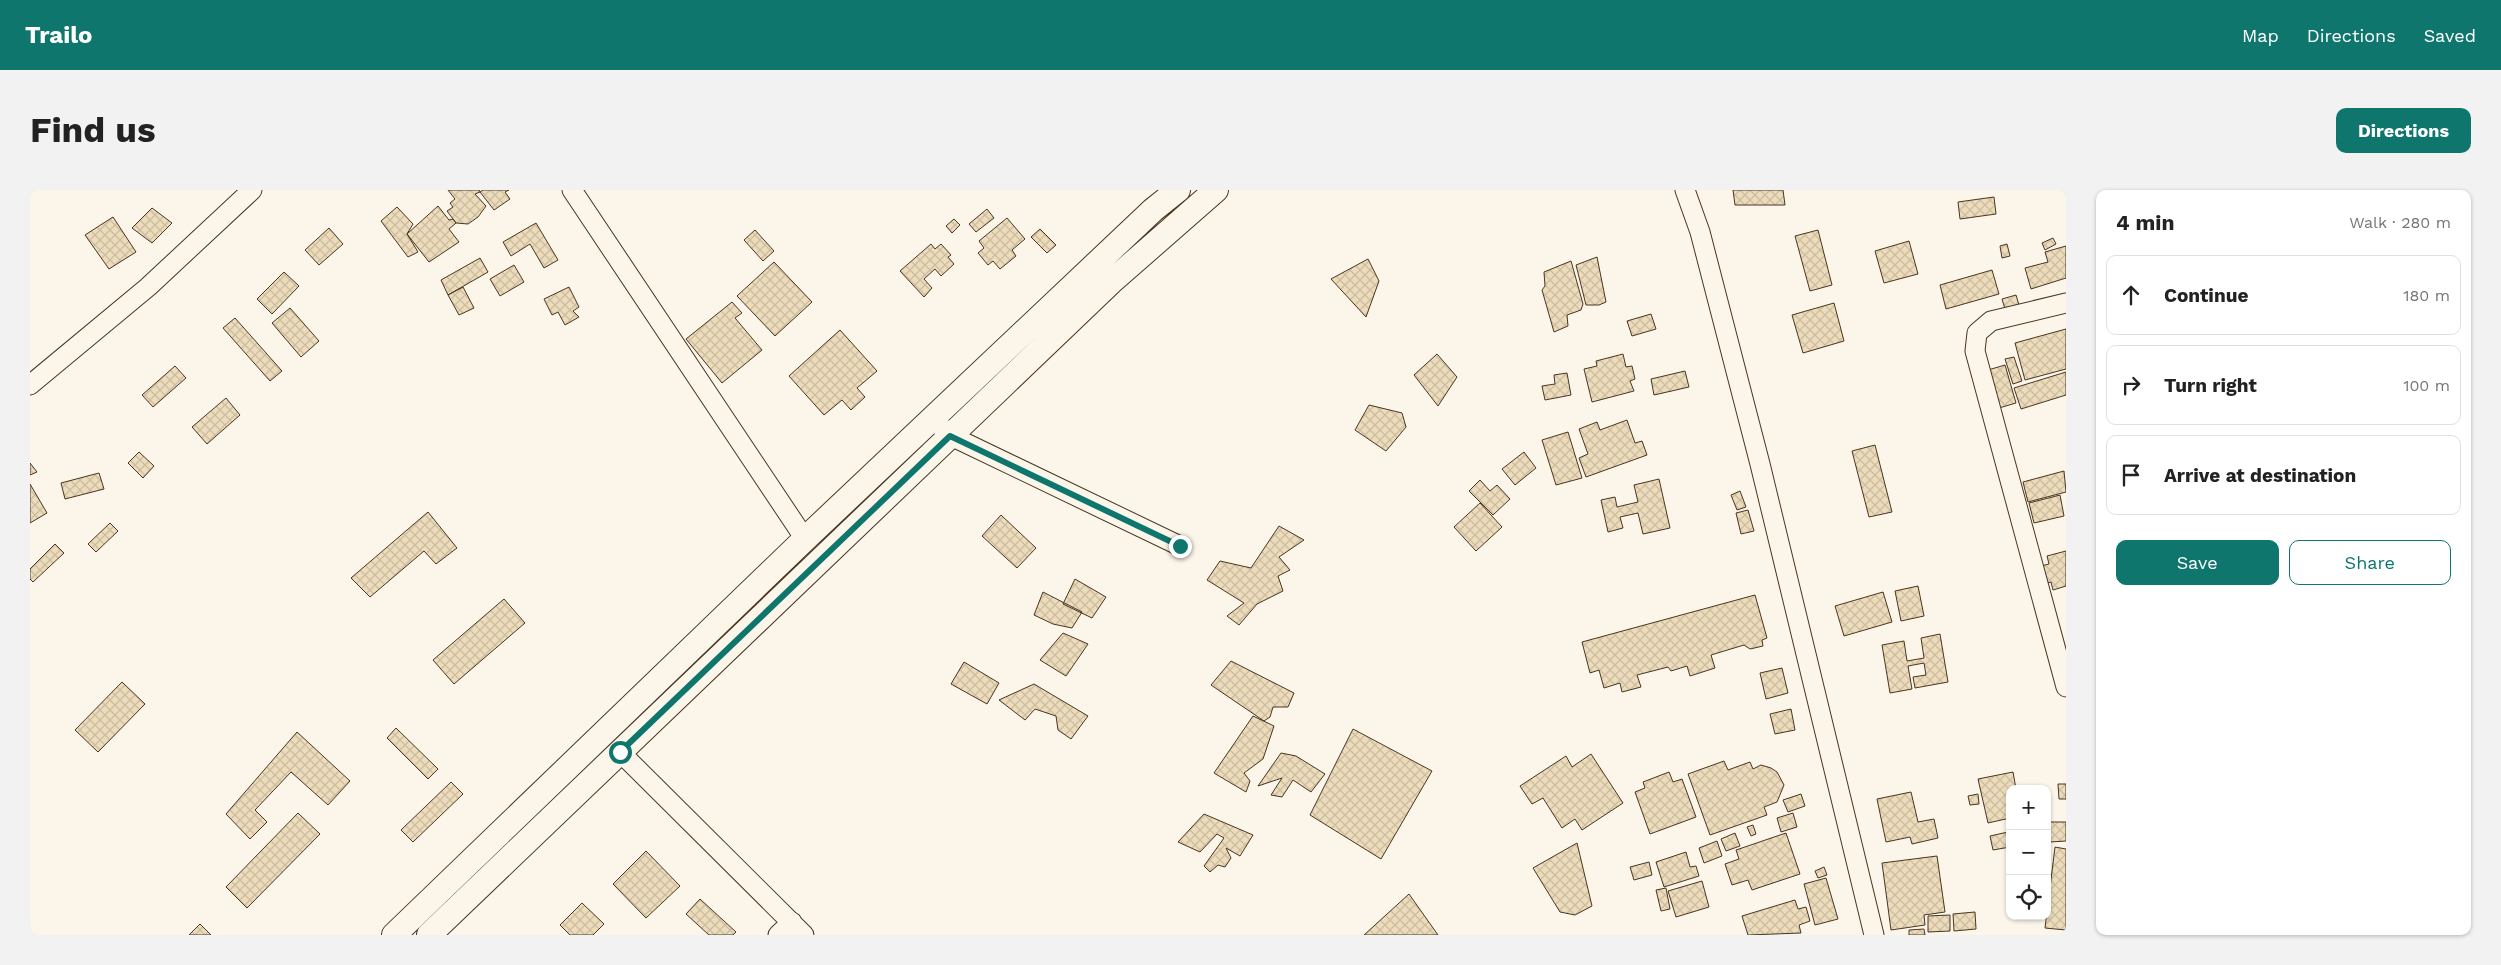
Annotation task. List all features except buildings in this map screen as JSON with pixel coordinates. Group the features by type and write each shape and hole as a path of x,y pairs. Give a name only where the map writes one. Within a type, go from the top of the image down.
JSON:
{"main road":[{"path":"394,935 805,539 1153,210 1178,190"},
{"path":"429,935 1111,282 1216,190"}],"street":[{"path":"30,386 148,287 252,190"},
{"path":"572,190 805,539"},
{"path":"1685,190 1700,232 1760,464 1874,935"},
{"path":"2066,303 1991,320 1977,333 1975,351 2066,687"},
{"path":"932,419 950,436 1180,546"},
{"path":"620,752 798,928 778,935"}],"route":[{"path":"620,752 950,436 1180,546"}]}
